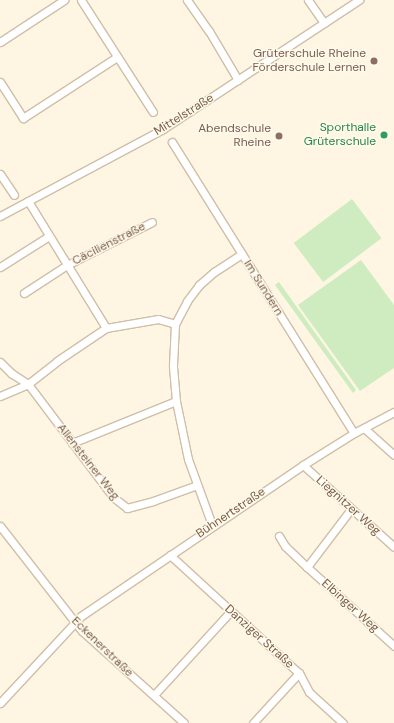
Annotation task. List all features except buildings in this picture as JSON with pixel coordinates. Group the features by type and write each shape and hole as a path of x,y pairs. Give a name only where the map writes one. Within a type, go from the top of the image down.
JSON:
{"street":[{"path":"0,42 64,0"},
{"path":"81,0 153,112"},
{"path":"187,0 209,31 238,80"},
{"path":"308,0 324,24"},
{"name":"Mittelstraße","path":"0,216 163,129 359,0"},
{"path":"0,82 23,118 117,57"},
{"name":"Im Sundern","path":"172,142 354,433"},
{"path":"0,174 14,195"},
{"name":"Cäcilienstraße","path":"28,201 106,328"},
{"name":"Cäcilienstraße","path":"24,293 67,265 152,222"},
{"path":"0,267 49,236"},
{"path":"212,525 188,458 176,401 173,365 175,324 187,302 199,285 214,272 242,254"},
{"path":"0,396 28,384 106,328 158,319 175,324"},
{"name":"Allensteiner Weg","path":"0,362 11,373 28,384 113,496 127,508 154,501 197,485"},
{"path":"72,443 176,401"},
{"name":"Bühnertstraße","path":"0,702 74,622 212,525 303,464 354,433 394,412"},
{"path":"364,428 394,455"},
{"name":"Liegnitzer Weg","path":"303,464 394,547"},
{"path":"307,567 351,509"},
{"name":"Eckenerstraße","path":"0,526 82,631 184,723"},
{"name":"Elbinger Weg","path":"279,536 285,546 394,646"},
{"name":"Danziger Straße","path":"170,555 298,673 309,692 343,723"},
{"path":"154,695 230,611"},
{"path":"253,723 298,673"}],"green space":[{"path":"352,199 381,238 323,282 294,243"},
{"path":"361,260 394,305 394,368 360,391 298,305"},
{"path":"279,282 356,390 353,393 275,285"}],"place":[{"name":"Grüterschule Rheine Förderschule Lernen","path":"374,61"},
{"name":"Sporthalle Grüterschule","path":"384,135"},
{"name":"Abendschule Rheine","path":"279,136"}]}
